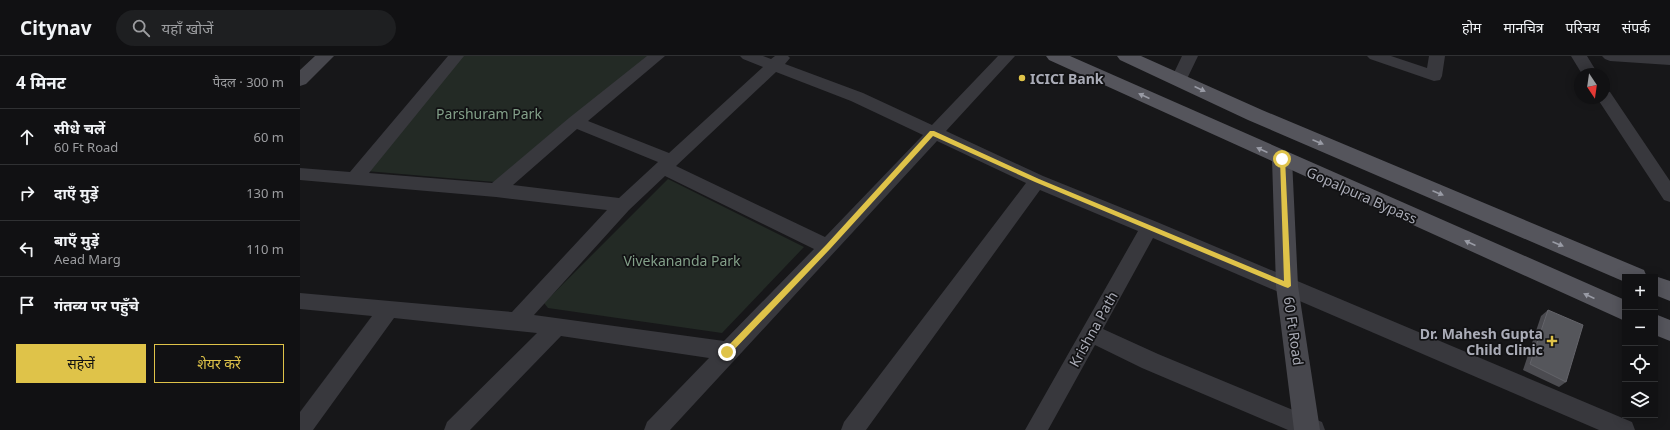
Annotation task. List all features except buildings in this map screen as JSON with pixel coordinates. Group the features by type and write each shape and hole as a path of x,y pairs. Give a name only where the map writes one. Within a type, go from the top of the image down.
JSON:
{"main road":[{"name":"Gopalpura Bypass","path":"1055,56 1282,159 1623,310"},
{"path":"1126,56 1255,115 1629,274"},
{"path":"1658,286 1670,292"},
{"path":"1658,325 1670,331"}],"street":[{"path":"300,80 325,56"},
{"path":"355,178 456,56"},
{"path":"496,190 575,122 657,56"},
{"path":"748,56 779,61 1037,181 1150,227 1624,430"},
{"path":"655,430 727,352 828,247 932,133 1007,56"},
{"path":"1179,79 1190,56"},
{"path":"1374,56 1434,76 1438,56"},
{"path":"1579,56 1586,68"},
{"path":"1610,56 1670,60"},
{"path":"516,321 623,206 779,61"},
{"path":"1609,104 1670,195"},
{"path":"575,122 668,164 828,247"},
{"name":"60 Ft Road","path":"1282,159 1288,286 1309,429"},
{"path":"300,174 496,190 623,206"},
{"path":"852,430 1037,181"},
{"name":"Krishna Path","path":"1036,430 1150,227"},
{"path":"300,301 516,321 727,352"},
{"path":"300,430 389,309"},
{"path":"455,430 556,328"},
{"path":"1091,333 1150,361 1309,429"}],"green space":[{"name":"Parshuram Park","path":"462,56 649,56 495,182 366,171"},
{"name":"Vivekananda Park","path":"668,179 804,247 722,333 548,308 544,303"}],"place":[{"name":"ICICI Bank","path":"1022,78"},
{"name":"Dr. Mahesh Gupta Child Clinic","path":"1552,341"}],"route":[{"path":"727,352 828,247 932,133 1037,181 1288,286 1282,159"}]}
